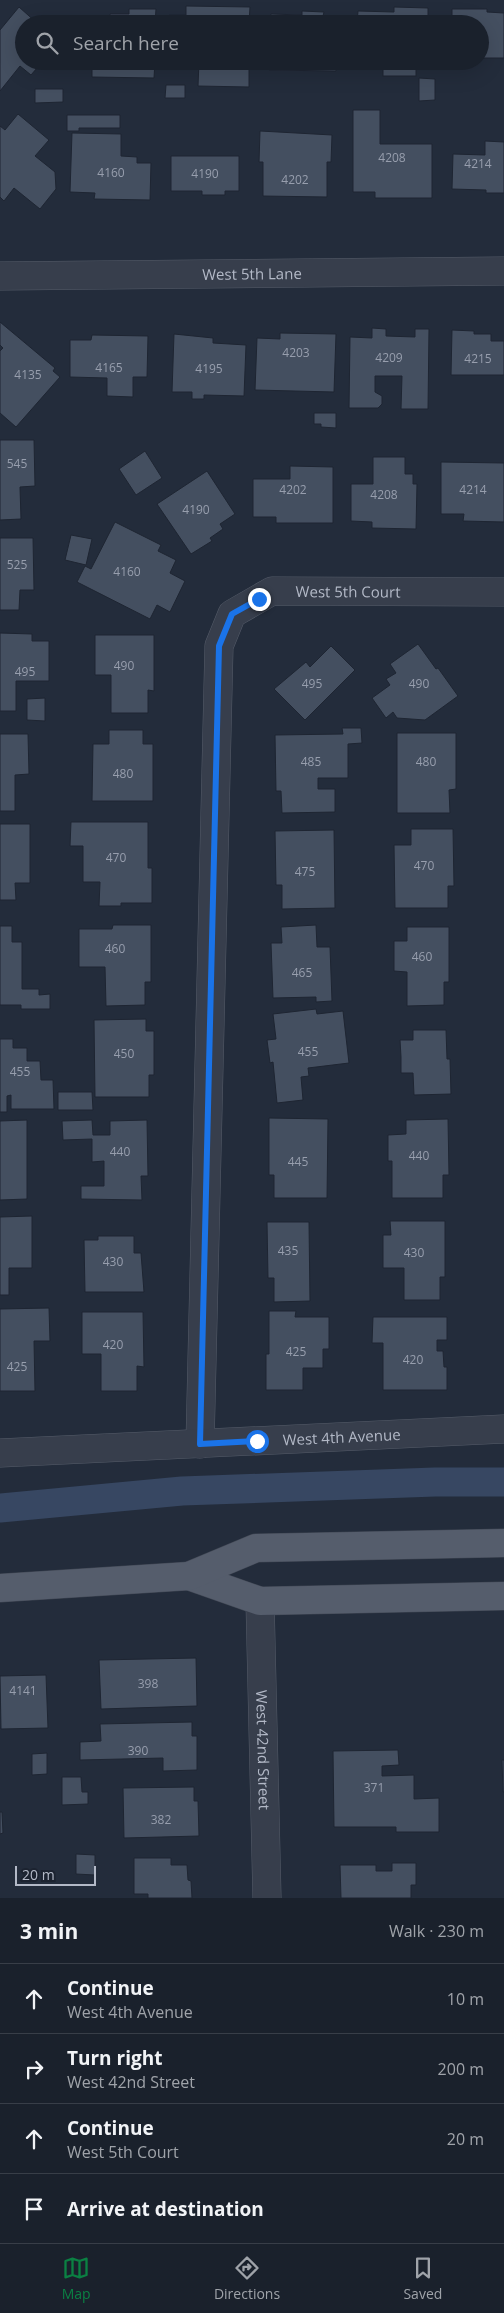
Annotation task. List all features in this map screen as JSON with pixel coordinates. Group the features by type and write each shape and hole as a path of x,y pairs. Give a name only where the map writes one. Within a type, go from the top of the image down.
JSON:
{"main road":[{"path":"0,1588 189,1576 256,1548 504,1543"},
{"path":"189,1576 260,1601 504,1596"}],"street":[{"name":"West 5th Lane","path":"0,276 504,271"},
{"name":"West 5th Court","path":"200,1444 219,646 232,614 272,591 504,592"},
{"name":"West 4th Avenue","path":"0,1453 504,1430"},
{"name":"West 42nd Street","path":"260,1601 267,1898"}],"building":[{"path":"186,6 250,7 250,15 186,15"},
{"path":"19,7 28,15 15,15 15,70 17,70 0,91 0,30"},
{"path":"394,7 428,8 428,15 358,15 358,11 394,12"},
{"path":"129,9 156,9 156,15 110,15 129,14"},
{"path":"452,9 487,9 487,12 504,13 504,58 489,58 489,15 452,15"},
{"path":"302,11 324,12 323,15 302,15"},
{"path":"25,70 35,70 31,75"},
{"path":"92,70 154,70 154,78 92,77"},
{"path":"199,70 249,70 249,87 198,86"},
{"path":"269,70 336,70 336,71"},
{"path":"383,70 416,70 416,76 383,76"},
{"path":"419,78 435,79 435,100 419,101"},
{"path":"166,85 185,85 185,98 165,98"},
{"path":"35,89 63,89 63,102 35,103"},
{"path":"353,110 380,110 380,144 432,144 432,198 375,198 375,192 353,192"},
{"path":"18,114 49,140 35,156 55,172 56,189 40,209 14,188 4,201 0,197 0,126 5,130"},
{"path":"67,115 120,115 120,128 79,128 79,131 67,131"},
{"path":"260,131 332,135 331,162 327,162 327,197 263,196 263,162 259,162"},
{"path":"72,133 121,134 121,156 137,157 137,163 151,163 150,200 94,199 95,193 70,192"},
{"path":"485,141 504,142 504,193 486,193 486,190 452,189 453,154 485,155"},
{"path":"171,156 239,156 239,191 225,191 225,195 202,195 202,191 171,191"},
{"path":"0,322 55,368 53,371 60,377 16,427 0,413 0,351 3,348 0,345"},
{"path":"372,328 386,329 386,336 415,337 415,329 429,329 428,409 401,409 402,376 375,376 375,392 382,396 382,404 378,408 349,408 350,337 372,338"},
{"path":"452,330 474,331 474,334 491,334 491,341 504,341 504,375 451,375"},
{"path":"280,333 336,334 334,392 255,390 257,338 280,339"},
{"path":"174,334 213,338 213,343 246,345 244,396 204,395 204,399 192,399 192,392 172,392"},
{"path":"92,335 148,336 147,377 133,377 133,397 107,396 107,378 70,377 70,340 91,340"},
{"path":"314,413 336,413 336,428 321,427 321,424 314,424"},
{"path":"0,440 34,440 35,486 20,487 21,519 0,520"},
{"path":"145,451 162,478 136,495 119,469"},
{"path":"373,457 405,457 405,474 413,474 413,484 417,484 416,529 372,528 372,522 351,521 351,484 373,484"},
{"path":"441,462 504,463 504,522 463,521 464,514 441,514"},
{"path":"290,466 333,467 333,523 276,523 276,517 253,517 253,479 290,479"},
{"path":"207,471 235,514 220,524 223,529 210,538 212,541 191,554 157,504"},
{"path":"115,522 161,545 158,551 176,560 170,573 185,581 170,612 157,605 150,619 77,582 85,566 91,569"},
{"path":"71,535 92,539 86,565 65,560"},
{"path":"0,538 33,538 34,590 20,590 19,610 0,610"},
{"path":"0,633 32,634 32,641 49,641 49,681 16,681 16,711 0,711"},
{"path":"95,635 154,635 154,691 148,690 148,713 111,713 111,675 95,675"},
{"path":"418,644 458,696 425,720 397,718 393,712 386,718 372,698 390,685 386,679 396,673 390,664"},
{"path":"331,646 355,670 305,720 274,689 306,662 310,667"},
{"path":"45,698 45,721 27,720 27,699"},
{"path":"342,728 361,728 362,743 348,744 348,778 318,778 318,789 335,789 335,812 282,813 281,791 276,791 275,735 343,734"},
{"path":"109,730 143,730 143,744 153,744 153,801 92,801 93,744 109,744"},
{"path":"397,733 456,733 456,789 449,790 450,813 397,813"},
{"path":"0,734 28,734 29,774 15,775 15,811 0,811"},
{"path":"71,822 148,822 148,868 152,868 152,903 121,903 121,906 99,906 100,882 83,882 83,846 70,846"},
{"path":"0,824 30,824 30,883 15,883 16,900 0,900"},
{"path":"411,829 453,829 454,886 448,886 448,908 395,908 394,845 411,845"},
{"path":"334,830 335,908 282,909 282,885 276,885 275,831"},
{"path":"113,925 151,925 151,982 145,982 145,1005 106,1006 105,967 79,967 79,929 112,929"},
{"path":"316,925 317,947 330,947 332,1001 316,1002 316,997 273,998 271,943 282,943 281,927"},
{"path":"0,926 12,926 12,942 22,942 22,989 39,989 39,995 50,994 50,1009 21,1009 21,1005 0,1005"},
{"path":"407,927 449,927 449,982 444,982 444,1005 407,1006 407,972 394,971 394,941 407,941"},
{"path":"316,1009 317,1014 343,1011 349,1063 308,1068 309,1076 301,1077 303,1100 277,1103 273,1062 270,1063 267,1040 276,1039 273,1014"},
{"path":"146,1019 146,1031 154,1031 154,1075 149,1075 149,1097 95,1097 94,1020"},
{"path":"413,1030 446,1030 447,1059 450,1059 451,1094 414,1095 413,1073 401,1073 400,1040 413,1040"},
{"path":"0,1039 13,1039 13,1048 27,1048 27,1061 40,1061 41,1080 53,1080 54,1109 11,1109 11,1095 7,1096 7,1112 0,1112"},
{"path":"58,1092 92,1092 93,1110 58,1110"},
{"path":"269,1118 328,1119 327,1198 274,1198 274,1175 269,1175"},
{"path":"448,1119 449,1175 443,1175 443,1198 392,1198 392,1161 388,1161 388,1135 406,1134 406,1120"},
{"path":"27,1120 27,1199 0,1200 0,1121"},
{"path":"92,1120 93,1135 110,1135 110,1121 147,1120 148,1176 141,1176 142,1200 81,1199 81,1186 104,1186 104,1161 92,1162 92,1139 63,1140 62,1121"},
{"path":"32,1216 32,1268 9,1268 9,1295 0,1295 0,1217"},
{"path":"390,1221 445,1221 445,1277 440,1277 440,1300 404,1300 404,1268 383,1268 383,1235 391,1235"},
{"path":"267,1222 309,1222 310,1301 274,1302 274,1278 268,1278"},
{"path":"98,1236 134,1236 134,1253 141,1253 144,1292 85,1292 84,1240 98,1240"},
{"path":"49,1308 50,1341 34,1341 35,1391 0,1391 0,1309"},
{"path":"269,1311 296,1311 295,1317 329,1317 329,1349 323,1349 323,1368 303,1368 303,1390 266,1390 266,1354 269,1354"},
{"path":"82,1312 143,1312 144,1367 137,1366 137,1391 101,1391 101,1354 82,1354"},
{"path":"373,1317 447,1317 447,1340 437,1340 437,1351 443,1351 444,1367 447,1367 447,1390 383,1390 383,1343 372,1343"},
{"path":"196,1658 197,1706 101,1709 99,1660"},
{"path":"46,1675 48,1728 1,1729 0,1676"},
{"path":"192,1722 192,1736 197,1736 197,1770 163,1771 163,1758 80,1760 80,1742 101,1741 100,1724"},
{"path":"398,1750 399,1765 382,1766 382,1776 414,1775 414,1799 439,1798 439,1832 396,1832 396,1827 334,1827 333,1751"},
{"path":"47,1753 47,1774 32,1775 32,1754"},
{"path":"502,1760 504,1760 504,1792 503,1792"},
{"path":"62,1777 81,1777 82,1792 88,1792 88,1804 62,1805"},
{"path":"194,1787 194,1801 198,1801 199,1836 124,1838 123,1788"},
{"path":"0,1812 2,1812 3,1833 0,1834"},
{"path":"76,1854 95,1855 95,1875 76,1874"},
{"path":"134,1858 171,1858 171,1865 187,1865 188,1880 191,1881 192,1898 148,1898 148,1894 134,1894"},
{"path":"392,1863 416,1863 416,1885 411,1885 411,1898 341,1898 340,1865 376,1865 376,1871 392,1871"}],"waterway":[{"path":"0,1508 182,1491 435,1482 504,1482"}],"route":[{"path":"257,1441 200,1444 219,646 232,614 259,599"}]}
